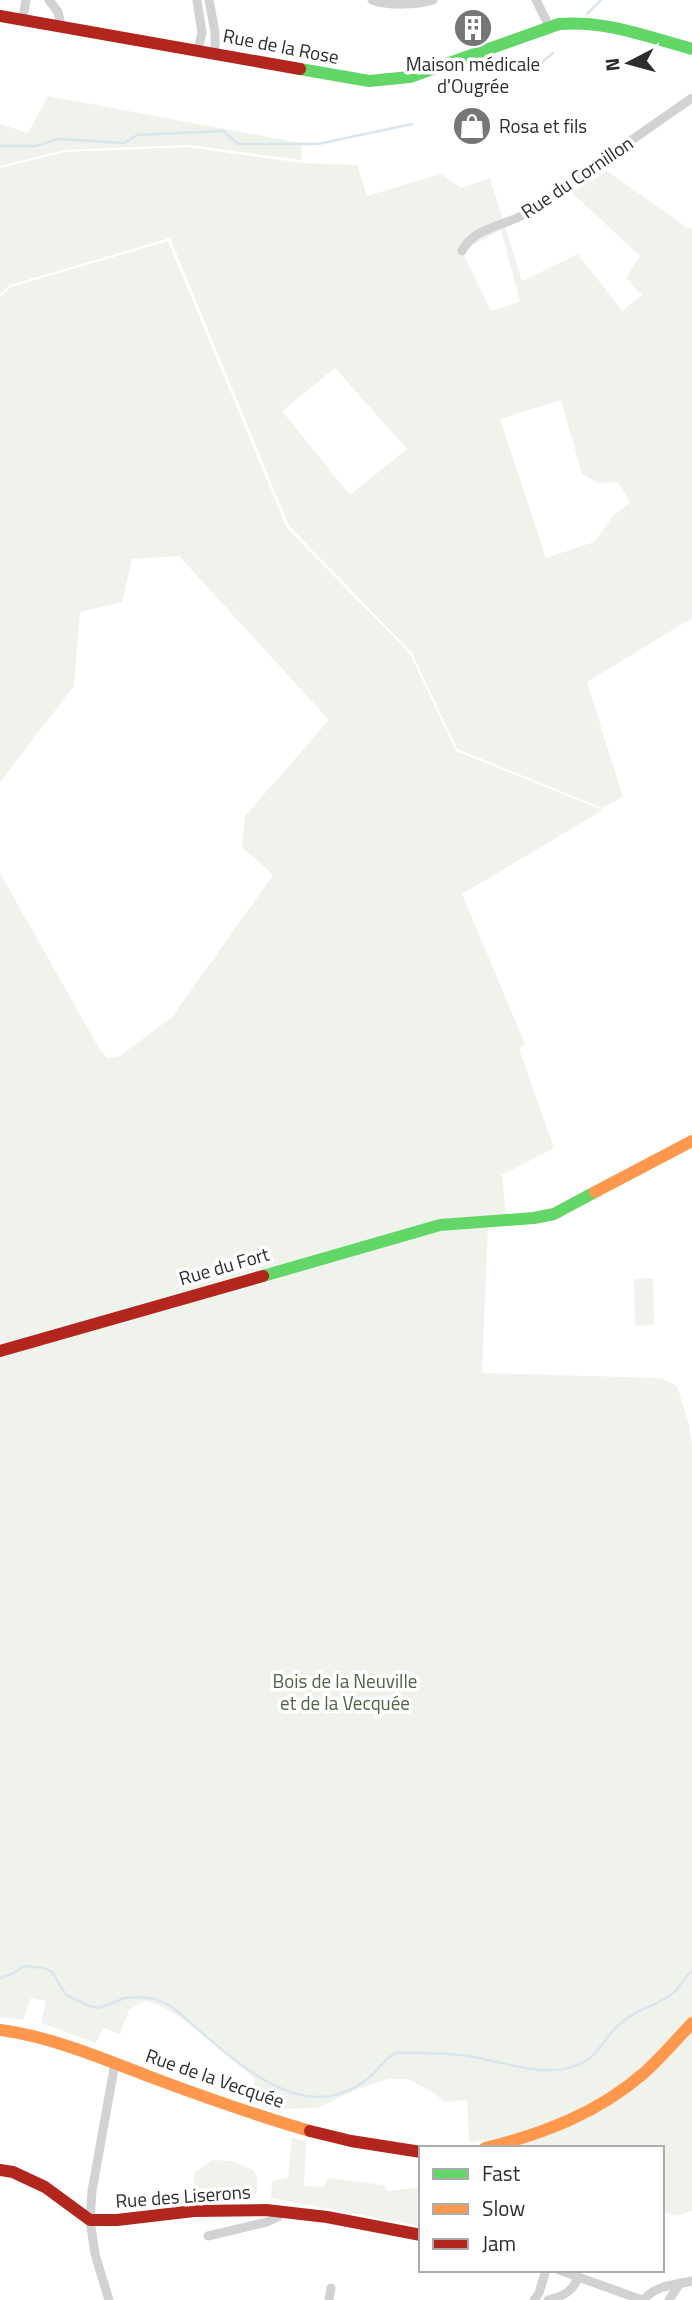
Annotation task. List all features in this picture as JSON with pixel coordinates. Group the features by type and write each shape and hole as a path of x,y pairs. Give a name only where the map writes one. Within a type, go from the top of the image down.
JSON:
{"main road":[{"name":"Rue de la Rose","path":"0,16 354,79 385,81 420,74 550,28 583,22 692,49"},
{"name":"Rue du Fort","path":"0,1351 394,1237 459,1222 534,1218 554,1214 692,1141"},
{"path":"494,2146 552,2128 610,2100 645,2073 692,2022"},
{"name":"Rue de la Vecquée","path":"0,2030 43,2038 258,2116 313,2133 356,2144 419,2152"},
{"path":"0,2170 13,2172 45,2187 90,2220"},
{"name":"Rue des Liserons","path":"90,2220 117,2220 194,2211 279,2211 419,2235"}],"street":[{"path":"23,18 26,0"},
{"path":"49,0 58,12 61,25"},
{"path":"197,0 202,33 198,50"},
{"path":"209,0 215,32 215,54"},
{"path":"372,0 395,3 433,0"},
{"path":"536,0 550,28"},
{"name":"Rue du Cornillon","path":"462,251 476,233 527,213 692,98"},
{"path":"108,2300 95,2254 90,2220 92,2191 115,2063"},
{"name":"Rue des Liserons","path":"208,2236 267,2222 278,2217 279,2211"},
{"path":"534,2300 545,2272"},
{"path":"564,2272 643,2300 654,2290 692,2281"},
{"path":"548,2300 567,2294 578,2277"},
{"path":"669,2300 680,2283"},
{"path":"329,2300 331,2288"}],"green space":[{"path":"48,96 301,143 302,160 188,145 65,150 0,166 0,124 28,133"},
{"path":"188,147 302,163 357,165 367,196 441,174 461,188 490,178 522,281 578,254 622,311 642,295 626,278 640,256 572,193 607,171 689,229 692,227 692,618 587,682 623,797 602,808 457,749 412,653 289,526 170,238 10,285 0,294 0,168 65,152","holes":["501,230 520,302 491,311 462,251","335,368 407,449 350,495 282,411","561,400 582,474 598,483 618,482 630,503 613,516 594,542 546,558 500,419"]},
{"path":"168,241 287,528 410,654 456,751 603,810 462,894 525,1044 519,1049 554,1148 502,1175 506,1215 457,1218 0,1346 0,873 96,1043 107,1058 120,1056 172,1017 273,875 242,847 245,816 329,720 179,556 132,559 122,602 80,612 74,686 0,782 0,297 11,287"},
{"name":"Bois de la Neuville et de la Vecquée","path":"488,1224 482,1373 661,1378 677,1386 689,1424 692,1443 692,2211 677,2216 664,2213 664,2146 484,2146 483,2140 469,2143 467,2100 445,2102 408,2079 388,2079 353,2091 318,2108 284,2109 281,2113 250,2102 255,2079 187,2022 158,2005 145,2001 129,2010 120,2034 103,2028 96,2043 41,2023 46,2001 31,1998 23,2020 0,2017 0,1356 414,1235"},
{"path":"653,1278 654,1325 635,1326 634,1279"},
{"path":"292,2137 306,2142 304,2186 323,2187 328,2178 384,2185 388,2191 419,2187 419,2226 271,2198 272,2181 288,2178"},
{"path":"212,2160 231,2161 254,2170 257,2184 254,2199 247,2202 188,2202 186,2195 194,2184 194,2173"}],"waterway":[{"path":"587,14 601,0"},
{"path":"537,66 553,53"},
{"path":"0,146 36,146 58,139 124,143 137,135 223,131 238,144 318,144 412,124"},
{"path":"0,1978 24,1966 44,1968 52,1972 66,1995 99,2008 125,1998 156,1999 172,2007 228,2054 271,2084 294,2093 317,2097 339,2094 357,2086 396,2053 452,2054 541,2070 573,2067 592,2056 626,2019 671,1995 692,1971"}],"traffic: fast":[{"path":"300,69 369,81 410,77 559,24 576,23 610,27 692,49"},
{"path":"263,1276 440,1225 554,1214 595,1192"}],"traffic: slow":[{"path":"595,1192 692,1141"},
{"path":"492,2146 549,2129 608,2100 644,2073 692,2023"},
{"path":"0,2030 75,2048 208,2098 310,2131"}],"traffic: jam":[{"path":"0,16 300,69"},
{"path":"0,1351 263,1276"},
{"path":"310,2131 351,2141 419,2152"},
{"path":"0,2170 13,2172 45,2187 90,2220 117,2220 194,2211 266,2210 327,2217 419,2235"}],"place":[{"name":"Maison médicale d'Ougrée","path":"473,28"},
{"name":"Rosa et fils","path":"472,126"}]}
